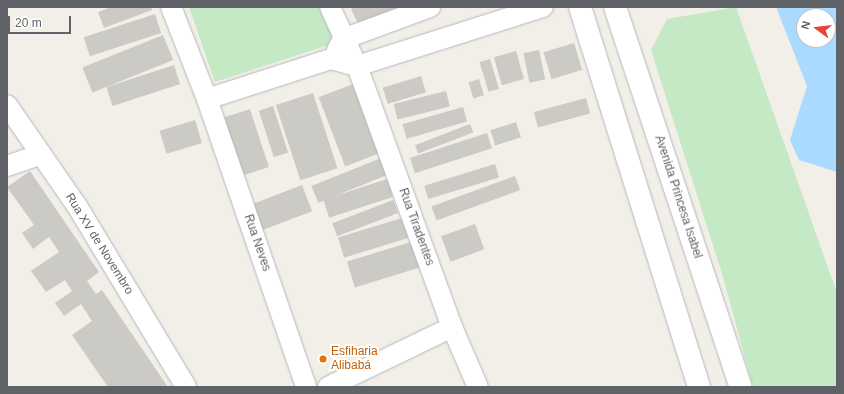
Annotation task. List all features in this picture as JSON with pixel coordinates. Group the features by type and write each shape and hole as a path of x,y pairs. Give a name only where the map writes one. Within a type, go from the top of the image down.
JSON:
{"main road":[{"path":"580,7 699,387"},
{"name":"Avenida Princesa Isabel","path":"615,7 741,387"}],"street":[{"name":"Rua Neves","path":"171,7 207,99 306,387"},
{"name":"Rua Tiradentes","path":"330,7 343,39 358,66 452,327 478,387"},
{"path":"331,59 343,39 430,7"},
{"path":"207,99 331,59 358,66 543,7"},
{"name":"Rua XV de Novembro","path":"7,104 77,206 186,387"},
{"path":"7,166 41,154"},
{"path":"328,387 452,327"}],"green space":[{"path":"189,7 324,7 338,42 215,82"},
{"path":"736,7 837,293 837,387 753,387 723,277 651,50 667,19"}],"water":[{"path":"776,7 837,7 837,172 799,160 790,140 807,86"}],"building":[{"path":"112,7 151,7 152,10 104,28 98,12"},
{"path":"355,7 401,7 358,24 351,9"},
{"path":"155,14 161,33 90,56 84,37"},
{"path":"163,35 173,60 92,93 82,68"},
{"path":"574,43 582,70 552,79 543,52"},
{"path":"539,50 545,79 530,83 523,53"},
{"path":"516,51 524,79 502,85 494,57"},
{"path":"490,59 499,89 489,92 479,62"},
{"path":"174,65 180,84 113,106 106,87"},
{"path":"421,76 426,92 388,104 383,88"},
{"path":"479,79 484,95 473,98 468,82"},
{"path":"356,83 383,152 345,166 319,97"},
{"path":"446,91 450,107 397,120 394,104"},
{"path":"313,93 337,168 300,180 276,105"},
{"path":"586,98 590,113 538,127 534,112"},
{"path":"273,106 288,153 274,157 259,111"},
{"path":"463,107 467,121 407,139 402,124"},
{"path":"250,109 269,167 240,176 221,118"},
{"path":"195,120 202,143 167,154 160,131"},
{"path":"516,122 521,137 495,146 490,130"},
{"path":"470,124 473,132 418,154 415,145"},
{"path":"487,133 492,148 415,173 410,158"},
{"path":"381,158 388,175 318,203 311,186"},
{"path":"495,164 499,177 428,199 424,186"},
{"path":"30,171 99,272 87,281 96,294 102,290 168,387 108,387 72,335 92,321 81,304 64,316 55,303 72,291 65,280 46,292 31,271 59,252 49,237 33,249 22,233 34,225 7,187"},
{"path":"515,176 520,190 436,221 431,206"},
{"path":"387,179 393,197 329,218 323,200"},
{"path":"302,185 312,211 259,232 249,205"},
{"path":"393,200 398,213 337,236 332,223"},
{"path":"402,218 408,238 344,258 338,238"},
{"path":"475,224 484,249 450,262 441,236"},
{"path":"411,242 419,268 355,287 347,262"}],"place":[{"name":"Esfiharia Alibabá","path":"323,359"}]}
